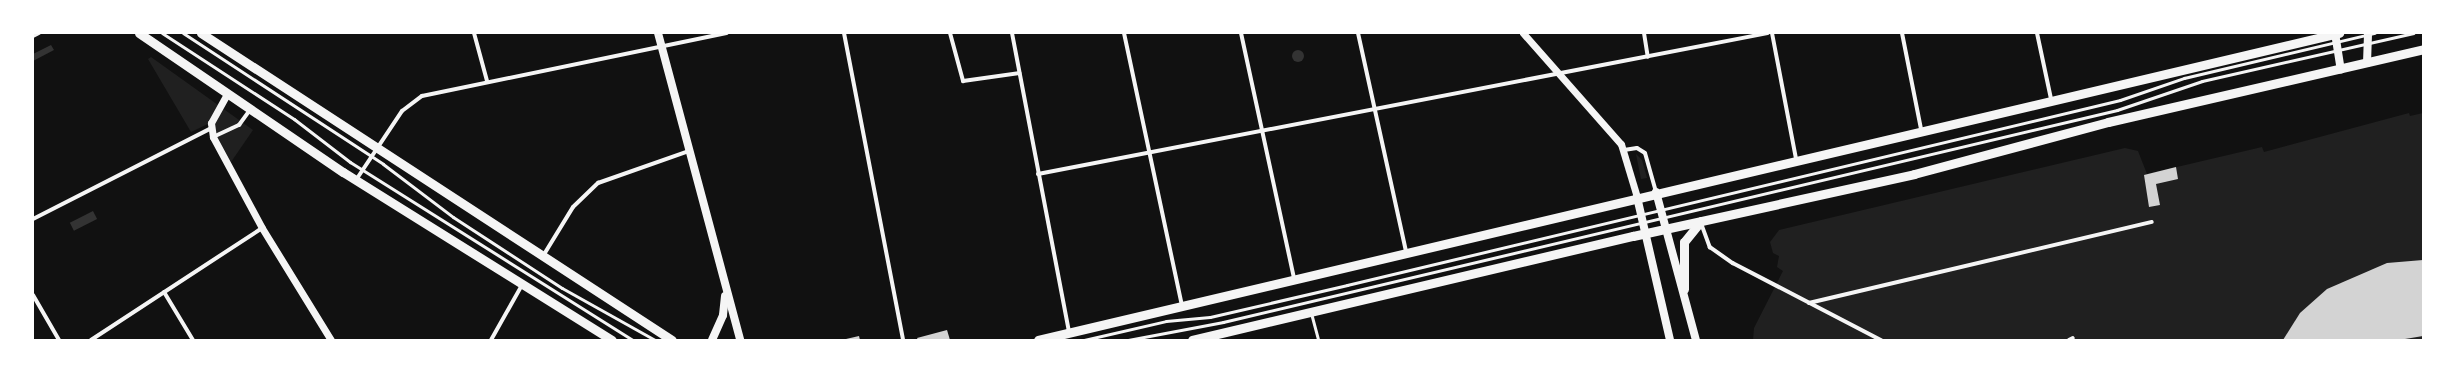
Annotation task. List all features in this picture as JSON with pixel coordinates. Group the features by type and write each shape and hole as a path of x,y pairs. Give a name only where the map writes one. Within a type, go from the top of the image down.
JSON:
{"main road":[{"path":"140,33 250,110 356,180 612,340"},
{"path":"202,33 672,340"},
{"path":"658,33 724,286 740,340"},
{"path":"2312,40 2320,33"},
{"path":"2367,63 2370,34"},
{"path":"1038,340 1796,159 2312,40 2337,39 2341,70"},
{"path":"1192,340 1645,233 1906,176 2108,122 2341,70 2423,49"},
{"path":"1656,192 1665,229 1684,289 1696,340"},
{"path":"1637,197 1670,340"},
{"path":"1684,289 1684,242 1701,221"},
{"path":"712,340 723,315 724,286"}],"street":[{"path":"33,36 39,33"},
{"path":"474,33 487,81"},
{"path":"356,180 371,156 413,100 487,81 727,33"},
{"path":"844,33 904,340"},
{"path":"950,33 962,81 1019,73"},
{"path":"1012,33 1069,332"},
{"path":"1124,33 1182,305"},
{"path":"1241,33 1294,279"},
{"path":"1358,33 1406,252"},
{"path":"1523,33 1561,75 1624,150 1637,197"},
{"path":"1644,33 1648,57"},
{"path":"1038,174 1262,130 1561,75 1768,33"},
{"path":"1772,33 1796,159"},
{"path":"1902,33 1921,130"},
{"path":"2037,33 2051,99"},
{"path":"33,219 210,129 227,94"},
{"path":"213,137 239,125 250,110"},
{"path":"210,129 262,228 331,340"},
{"path":"1624,150 1637,148 1645,153 1656,192"},
{"path":"543,256 573,207 598,183 689,151"},
{"path":"1701,221 1710,247 1809,303 1881,340"},
{"path":"1809,303 2152,222"},
{"path":"91,340 262,228"},
{"path":"491,340 523,284"},
{"path":"164,292 193,340"},
{"path":"33,295 59,340"}],"lane":[{"path":"162,33 294,119 362,170 633,340"},
{"path":"183,33 371,156 479,234 562,288 655,340"},
{"path":"1084,340 1166,321 1210,317 2116,110 2202,81 2337,39 2368,44 2414,33"},
{"path":"1128,340 1224,322 2120,100 2184,78 2337,39 2370,34"},
{"path":"1311,311 1318,340"}],"shaded area":[{"path":"51,45 54,50 33,61 33,54"},
{"path":"1300,50 1303,51 1303,61 1296,62 1293,61 1292,54 1293,51"},
{"path":"151,57 253,130 231,162 210,123 191,132 148,59"},
{"path":"2409,113 2410,116 2423,113 2423,340 1753,340 1754,328 1783,271 1777,267 1779,256 1773,253 1770,242 1779,230 2125,148 2138,151 2147,174 2262,147 2264,152"},
{"path":"1636,154 1642,160 1647,178 1641,179"},
{"path":"93,211 97,219 74,231 70,223"}],"building":[{"path":"2176,167 2178,179 2156,184 2160,205 2149,207 2144,175"},
{"path":"2423,260 2423,336 2399,340 2283,340 2300,313 2327,289 2387,263"},
{"path":"947,330 950,340 918,340 917,338"},
{"path":"859,336 860,340 846,339"}]}
